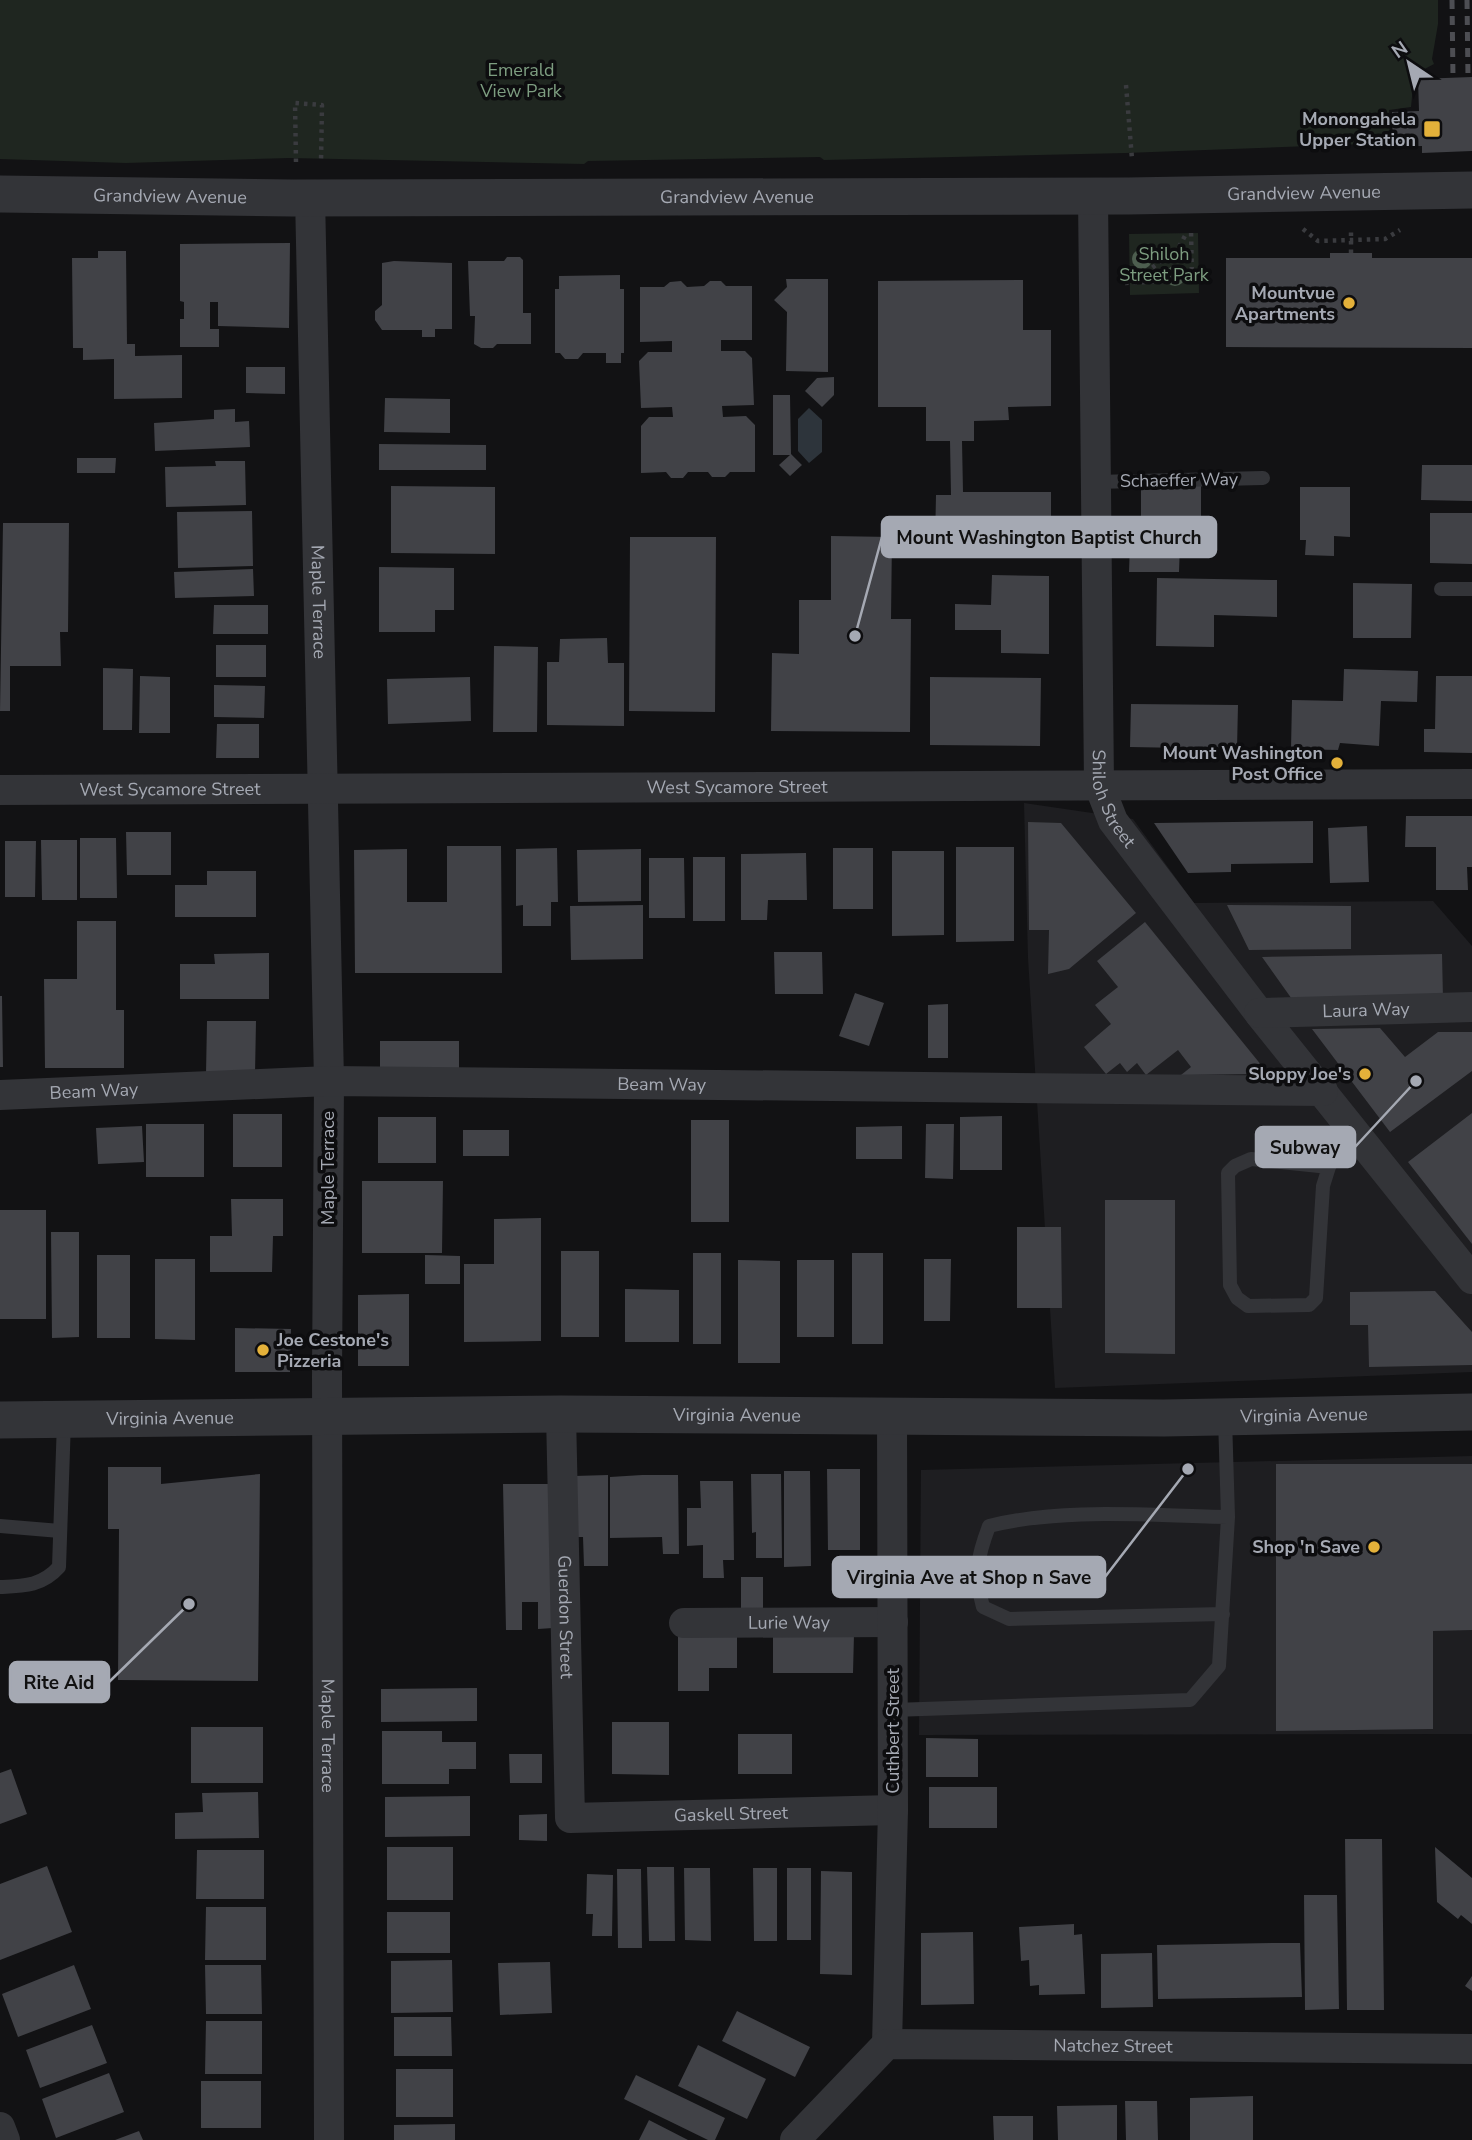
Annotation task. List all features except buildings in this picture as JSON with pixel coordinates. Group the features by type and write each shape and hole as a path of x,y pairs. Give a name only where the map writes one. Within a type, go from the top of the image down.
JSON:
{"street":[{"name":"Grandview Avenue","path":"0,194 309,178 1093,196 1472,190"},
{"name":"Maple Terrace","path":"309,178 329,1081 329,2140"},
{"name":"Shiloh Street","path":"1093,196 1099,785 1113,821 1259,1013 1472,1279"},
{"name":"West Sycamore Street","path":"0,790 1472,784"},
{"name":"Laura Way","path":"1259,1013 1472,1007"},
{"name":"Beam Way","path":"0,1095 329,1081 1323,1091"},
{"name":"Virginia Avenue","path":"0,1420 561,1414 1225,1417 1472,1412"},
{"name":"Guerdon Street","path":"561,1414 570,1818"},
{"name":"Cuthbert Street","path":"887,2044 893,1811 892,1417"},
{"name":"Lurie Way","path":"684,1623 893,1622"},
{"name":"Gaskell Street","path":"570,1818 893,1811"},
{"name":"Natchez Street","path":"887,2044 1472,2049"},
{"path":"795,2140 887,2044"},
{"path":"0,2127 5,2140"}],"lane":[{"name":"Schaeffer Way","path":"1095,482 1263,478"},
{"path":"1441,589 1472,589"},
{"path":"1329,1167 1251,1159 1235,1166 1228,1173 1230,1285 1237,1298 1248,1306 1309,1305 1315,1298 1323,1186 1329,1167 1350,1126"},
{"path":"893,1710 1190,1700 1219,1666 1228,1517 1225,1417"},
{"path":"0,1587 30,1586 49,1578 59,1567 64,1419"},
{"path":"1223,1614 1009,1619 983,1607 976,1584 979,1554 989,1526 1020,1518 1086,1515 1228,1517"},
{"path":"0,1527 60,1531"}],"path":[{"path":"1126,85 1132,160"},
{"path":"295,103 322,105 309,178 295,103"},
{"path":"1351,218 1351,253"},
{"path":"1301,219 1301,228 1318,241 1385,239 1405,226"},
{"path":"1191,226 1192,280 1124,284 1139,278 1179,247 1191,226"}],"shaded area":[{"path":"809,408 822,420 822,452 809,463 798,451 798,419"},
{"path":"1024,803 1133,819 1194,903 1433,901 1472,946 1472,1372 1055,1388 1028,958"},
{"path":"1472,1456 1472,1734 919,1735 921,1470"}],"green space":[{"name":"Emerald View Park","path":"0,0 1438,0 1438,24 1432,59 1434,64 1414,77 1411,107 1389,110 1390,143 1126,153 824,160 820,157 588,161 584,164 289,158 126,163 0,159"},
{"name":"Shiloh Street Park","path":"1198,233 1199,293 1130,295 1129,234"}],"railway":[{"path":"1452,0 1453,78"},
{"path":"1467,0 1468,77"}],"place":[{"name":"Monongahela Upper Station","path":"1432,129"},
{"name":"Mountvue Apartments","path":"1349,303"},
{"name":"Mount Washington Baptist Church","path":"855,636"},
{"name":"Mount Washington Post Office","path":"1337,763"},
{"name":"Sloppy Joe's","path":"1365,1074"},
{"name":"Subway","path":"1416,1081"},
{"name":"Joe Cestone's Pizzeria","path":"263,1350"},
{"name":"Virginia Ave at Shop n Save","path":"1188,1469"},
{"name":"Shop 'n Save","path":"1374,1547"},
{"name":"Rite Aid","path":"189,1604"}]}
